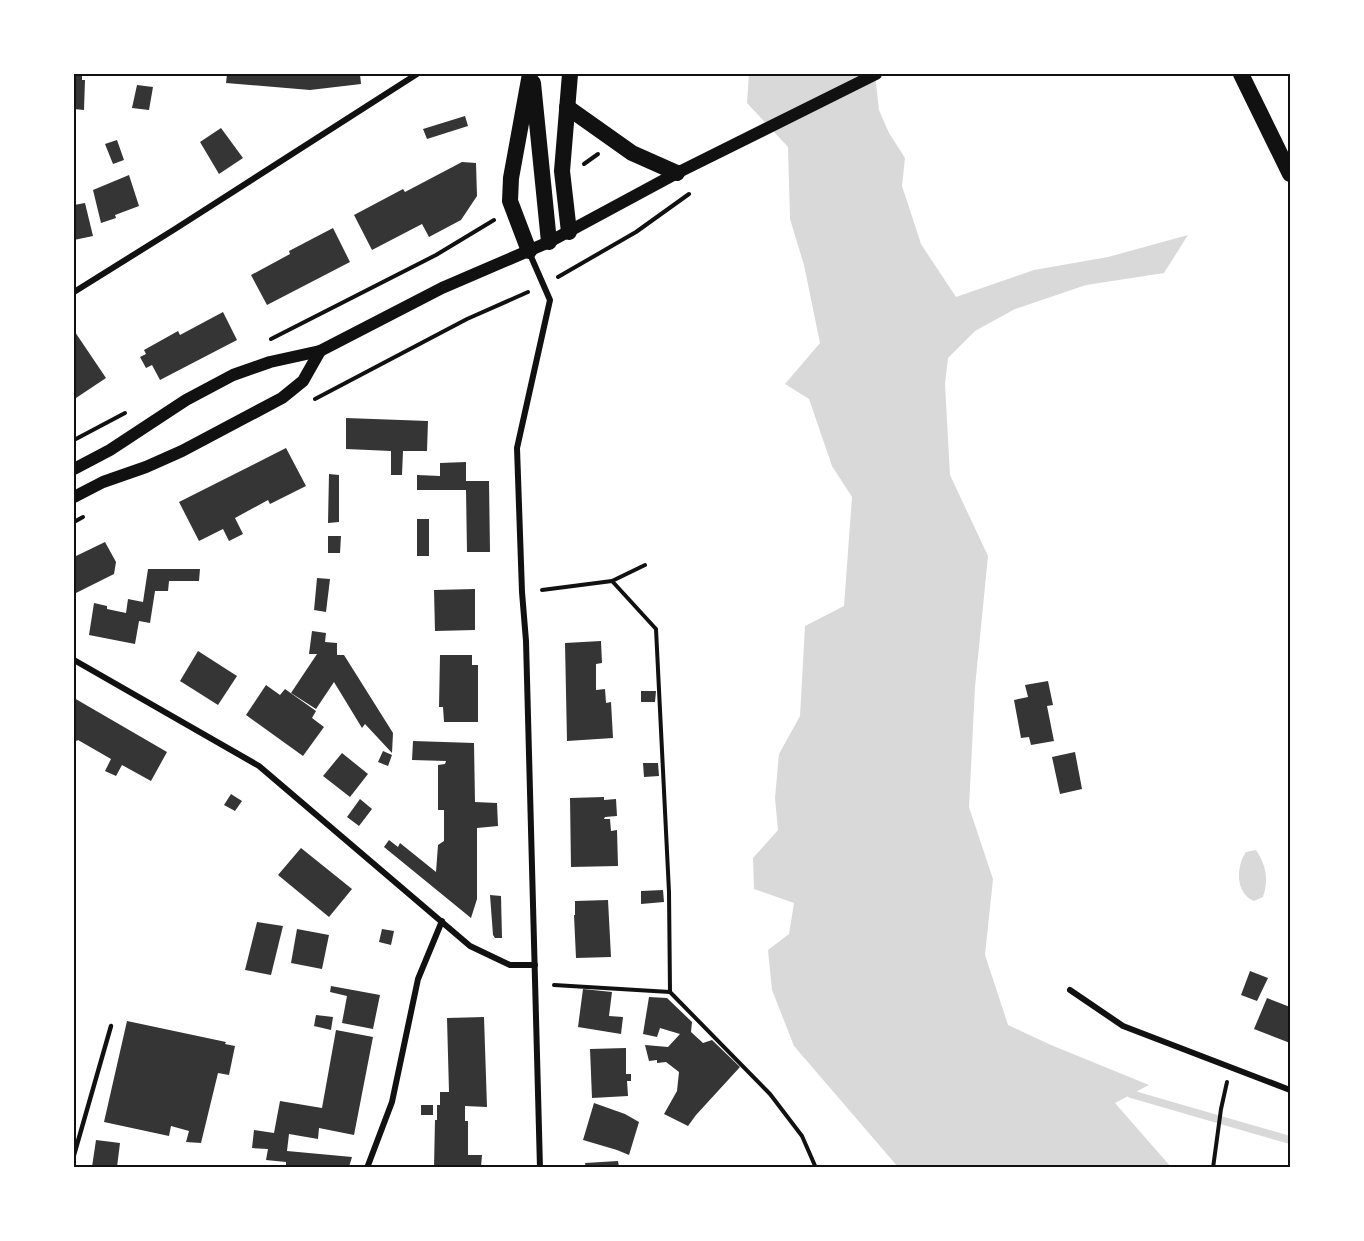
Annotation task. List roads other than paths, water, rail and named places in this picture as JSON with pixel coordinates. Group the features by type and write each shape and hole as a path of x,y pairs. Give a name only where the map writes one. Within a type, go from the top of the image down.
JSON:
{"highway":[{"path":"529,251 510,201 511,178 531,74"},
{"path":"531,74 549,243"},
{"path":"569,232 562,171 570,74"},
{"path":"1241,74 1290,174"},
{"path":"567,107 632,153 676,173"}],"main road":[{"path":"74,469 110,450 186,400 233,375 270,362 320,351 442,288 549,243 676,173 876,74"},
{"path":"74,497 103,482 182,451 282,398 303,381 320,351"}],"street":[{"path":"74,292 417,74"},
{"path":"529,251 550,300 517,448 526,641 540,1167"},
{"path":"74,660 259,766 470,946 510,965 535,964"},
{"path":"367,1167 392,1102 418,979 442,921"},
{"path":"1070,990 1123,1026 1290,1090"}],"lane":[{"path":"74,1155 111,1026"}],"waterway":[{"path":"1131,1094 1290,1140"}]}
